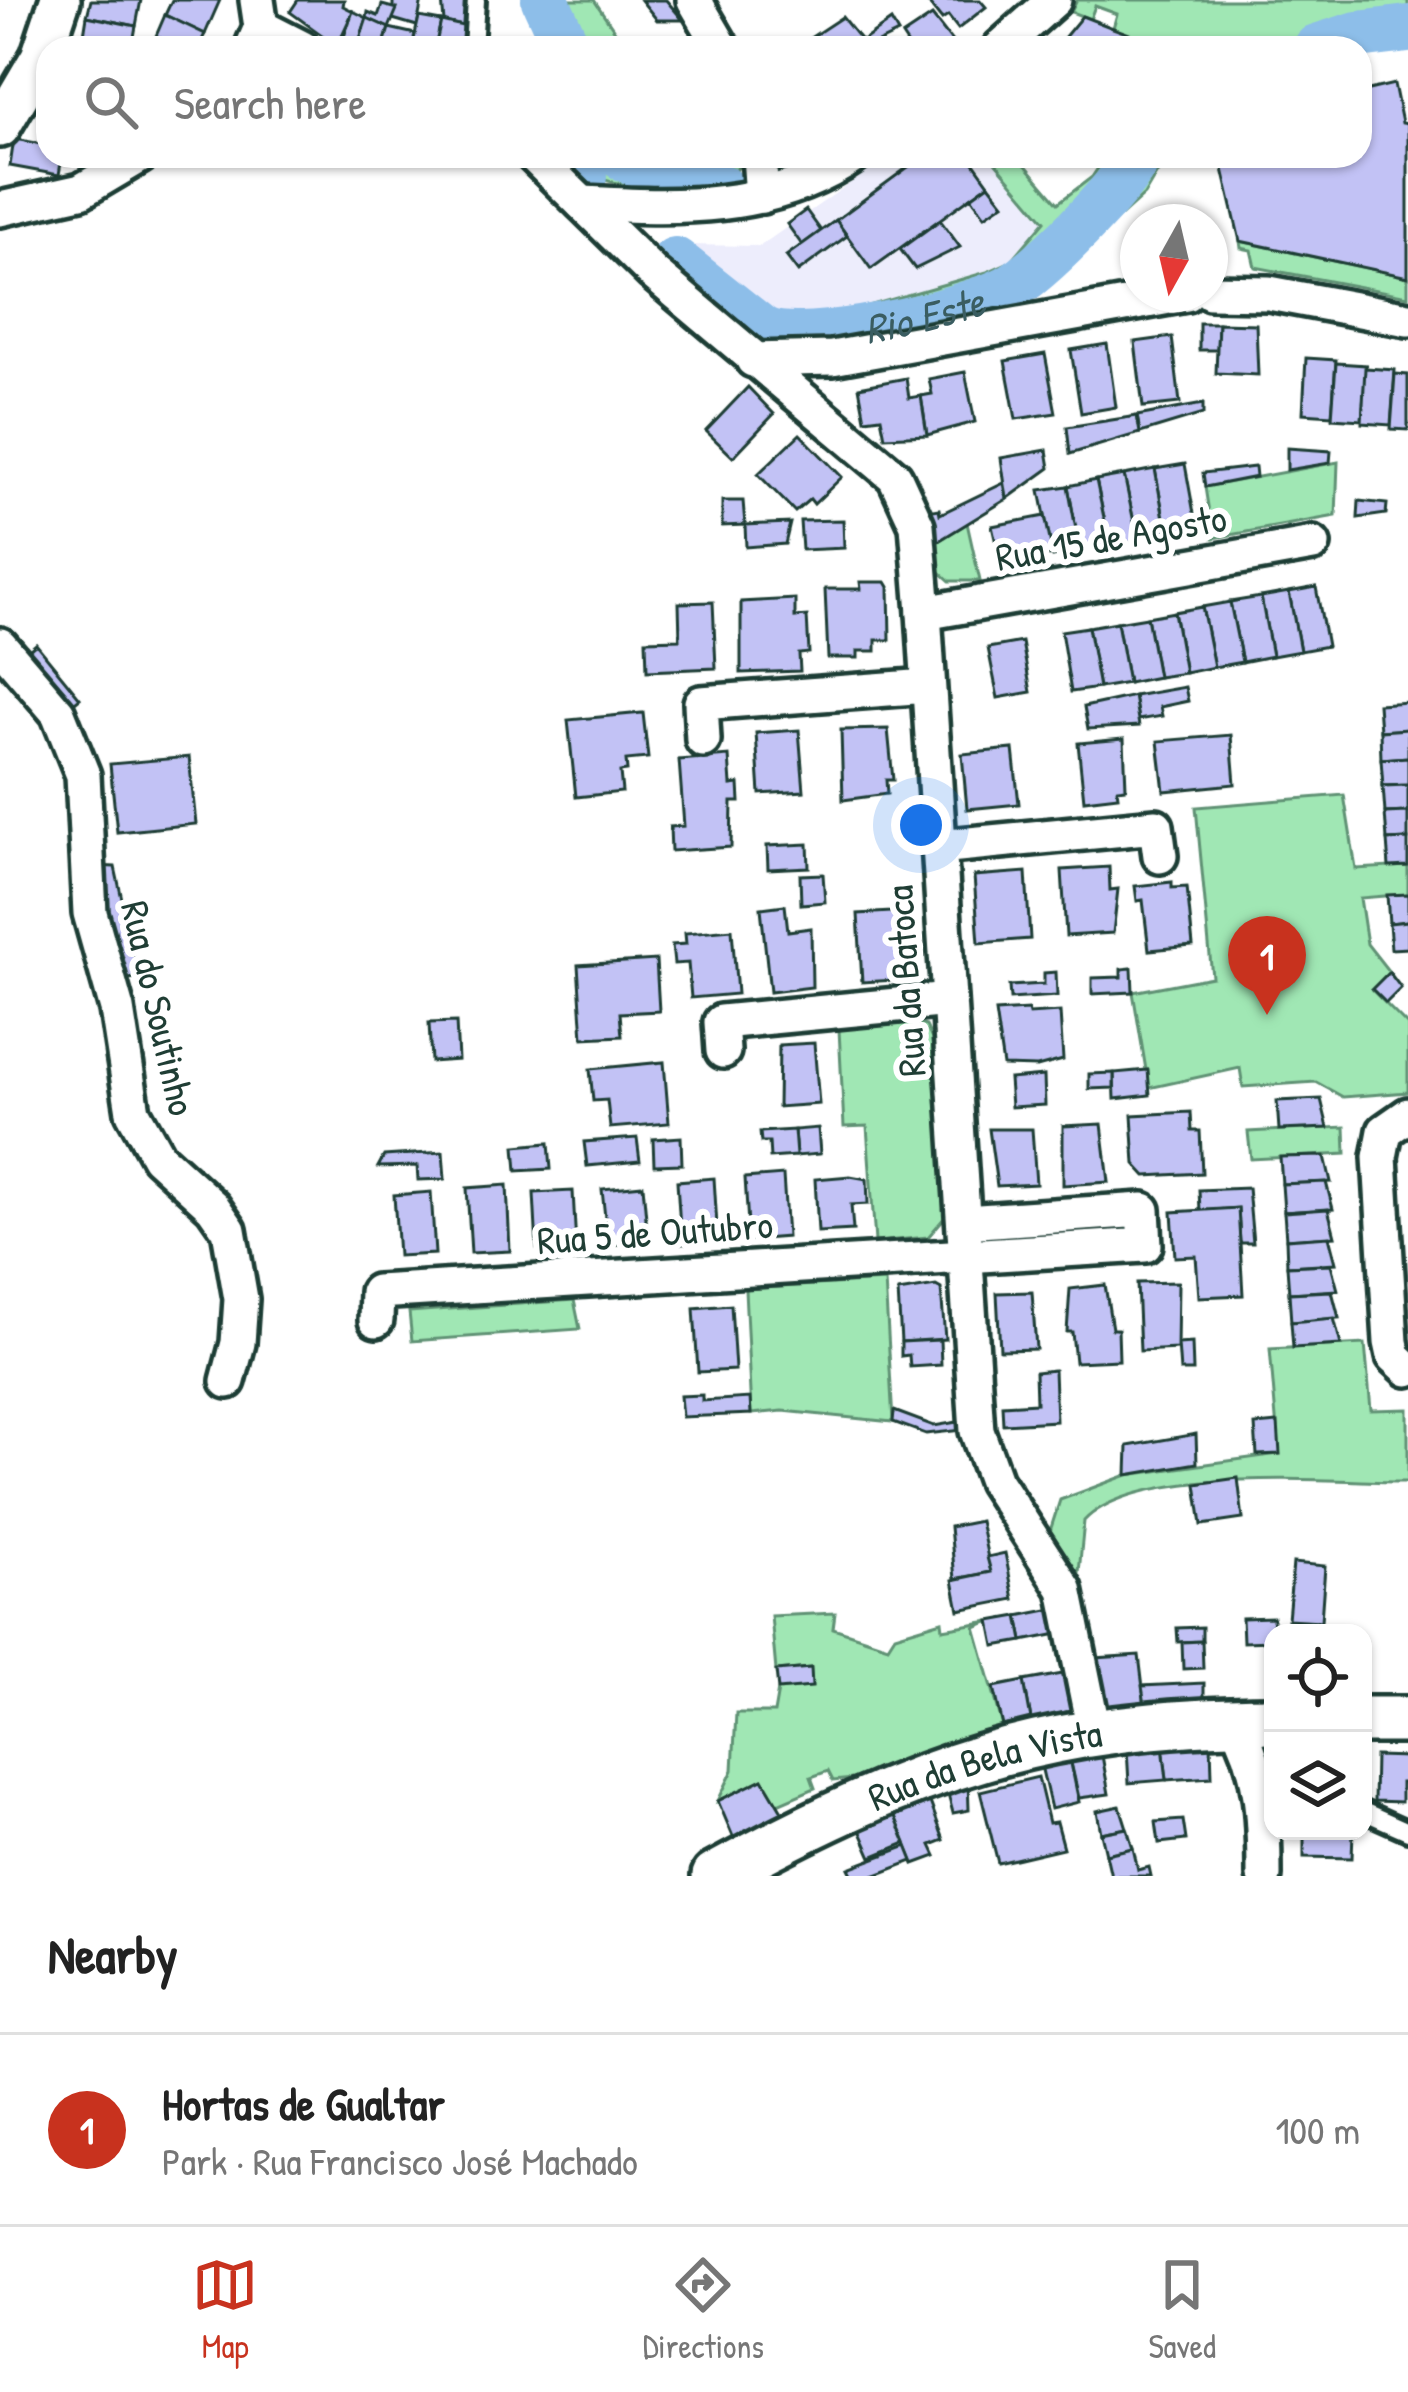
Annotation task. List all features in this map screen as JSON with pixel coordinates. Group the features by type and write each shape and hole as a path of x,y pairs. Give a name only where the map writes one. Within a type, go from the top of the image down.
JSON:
{"main road":[{"path":"1372,1720 1408,1720"},
{"name":"Rua da Bela Vista","path":"715,1876 892,1786 964,1760 1094,1731 1254,1721"}],"street":[{"path":"48,36 60,0"},
{"path":"694,0 715,36"},
{"path":"1014,36 1054,0"},
{"path":"0,127 36,66"},
{"path":"0,209 81,191 120,168"},
{"name":"Rua da Batoca","path":"546,168 753,360 878,457 909,499 917,525 924,613 981,1450 1065,1589 1094,1731"},
{"path":"760,168 762,196"},
{"path":"582,203 710,206 762,196 835,168"},
{"path":"1228,292 1270,293 1408,320"},
{"path":"753,360 832,358 1120,306"},
{"path":"809,400 813,380 832,358"},
{"name":"Rua 15 de Agosto","path":"924,613 1312,544"},
{"name":"Rua do Soutinho","path":"0,645 58,713 83,775 91,913 117,1009 133,1112 158,1157 213,1207 229,1230 241,1299 238,1343 228,1381"},
{"path":"703,740 700,703 928,686"},
{"path":"938,847 1156,826 1160,856"},
{"path":"723,1051 721,1022 949,1000"},
{"path":"1408,1115 1385,1130 1380,1157 1391,1342 1394,1356 1408,1370"},
{"name":"Rua 5 de Outubro","path":"376,1320 377,1292 965,1239"},
{"path":"1254,1721 1255,1764 1264,1792"},
{"path":"1264,1876 1266,1840"}],"lane":[{"path":"474,36 476,0"},
{"path":"1372,1815 1408,1831"}],"shaded area":[{"path":"872,168 1000,168 1045,221 1011,261 987,272 820,320 794,322 754,305 683,245 760,246"}],"green space":[{"path":"533,0 594,0 618,36 548,36 545,16"},
{"path":"1077,0 1408,0 1408,21 1329,36 1130,36 1113,28 1117,14 1095,6 1090,19 1071,12"},
{"path":"572,168 737,168 726,189 686,191"},
{"path":"1000,168 1028,168 1058,203 1098,168 1123,168 1112,186 1006,279 822,328 774,327 672,248 683,245 763,307 780,315 820,320 987,272 1011,261 1045,221"},
{"path":"1137,168 1160,168 1134,204 1120,204 1120,217 1110,226 1098,213 1120,194"},
{"path":"1240,241 1408,277 1408,296 1255,267 1251,250 1241,248"},
{"path":"1338,462 1336,516 1213,538 1205,487"},
{"path":"967,523 980,581 950,581 938,570 932,545"},
{"path":"1344,795 1356,869 1408,866 1408,894 1360,898 1367,944 1389,972 1372,990 1408,1026 1408,1092 1343,1097 1316,1082 1243,1087 1240,1068 1149,1088 1133,992 1212,977 1196,807"},
{"path":"912,1022 926,1026 932,1039 945,1217 928,1237 875,1242 867,1126 844,1127 839,1029"},
{"path":"1345,1127 1346,1154 1251,1159 1248,1132"},
{"path":"885,1281 893,1422 783,1411 751,1414 745,1289"},
{"path":"574,1300 580,1329 412,1341 409,1312"},
{"path":"1365,1344 1371,1410 1408,1409 1408,1482 1238,1480 1147,1491 1110,1503 1084,1521 1078,1583 1050,1531 1060,1500 1127,1475 1279,1454 1270,1349"},
{"path":"835,1613 833,1628 888,1646 895,1635 942,1621 943,1629 990,1621 975,1627 1003,1726 853,1779 833,1781 828,1771 811,1777 815,1788 778,1804 762,1780 718,1801 733,1770 736,1713 774,1713 778,1690 812,1687 810,1668 776,1671 771,1616"}],"building":[{"path":"91,0 141,0 136,26 87,16"},
{"path":"172,0 220,0 205,34 165,15"},
{"path":"298,0 344,0 343,6 353,11 342,36 323,36 290,12"},
{"path":"393,0 422,0 417,26 393,19"},
{"path":"442,0 465,0 467,27 444,22"},
{"path":"641,0 666,0 683,20 657,20"},
{"path":"926,0 980,0 986,7 958,29 948,16 942,20"},
{"path":"382,5 397,9 389,28 367,18 368,12 378,16"},
{"path":"353,11 367,18 361,36 344,36"},
{"path":"165,15 205,34 204,36 156,36"},
{"path":"87,16 136,26 134,36 84,36"},
{"path":"932,16 948,36 902,36"},
{"path":"1082,16 1135,36 1065,36"},
{"path":"419,17 441,21 438,36 415,36"},
{"path":"842,17 857,36 813,36"},
{"path":"367,18 389,28 387,36 361,36"},
{"path":"441,21 467,27 465,36 438,36"},
{"path":"891,21 898,33 892,36 870,36"},
{"path":"389,28 415,34 415,36 387,36"},
{"path":"1394,84 1402,123 1408,124 1408,277 1240,241 1223,168 1372,168 1372,89"},
{"path":"14,139 36,143 36,168 60,168 59,175 10,166"},
{"path":"907,168 978,168 989,184 871,269 836,220"},
{"path":"989,184 1004,203 985,216 971,197"},
{"path":"806,210 821,231 802,245 787,224"},
{"path":"836,220 847,236 798,272 786,256"},
{"path":"940,220 960,247 915,269 900,249"},
{"path":"1199,323 1218,323 1217,350 1199,350"},
{"path":"1218,323 1256,324 1258,375 1216,373"},
{"path":"1172,337 1180,403 1143,407 1135,342"},
{"path":"1107,344 1116,407 1081,413 1071,350"},
{"path":"1045,354 1056,413 1016,419 1005,361"},
{"path":"1306,358 1336,360 1332,415 1303,413"},
{"path":"1336,363 1366,365 1362,420 1332,418"},
{"path":"1365,368 1395,370 1391,425 1362,423"},
{"path":"965,372 975,422 927,435 921,396 932,394 929,379"},
{"path":"1395,374 1408,375 1408,430 1391,429"},
{"path":"906,378 909,398 921,396 927,435 885,437 881,417 865,419 859,387"},
{"path":"748,387 774,414 733,457 706,431"},
{"path":"1203,404 1203,414 1140,433 1137,416"},
{"path":"1137,416 1140,433 1070,454 1067,427"},
{"path":"800,434 842,477 814,504 810,499 795,512 758,474"},
{"path":"1287,448 1331,451 1330,463 1287,470"},
{"path":"1047,450 1050,468 1007,499 1001,458"},
{"path":"1185,464 1197,530 1167,535 1155,469"},
{"path":"1255,467 1256,477 1205,487 1203,473"},
{"path":"1155,469 1167,535 1138,541 1124,475"},
{"path":"1124,475 1138,541 1110,546 1096,480"},
{"path":"1096,480 1110,546 1080,551 1068,486"},
{"path":"1004,483 1007,499 932,545 927,511 939,509 940,514"},
{"path":"1068,486 1080,551 1053,557 1040,490"},
{"path":"722,501 743,501 745,525 722,526"},
{"path":"1359,501 1387,504 1386,514 1358,518"},
{"path":"1045,516 1053,555 1001,565 992,526"},
{"path":"843,520 844,548 802,550 800,521"},
{"path":"790,523 785,544 746,547 745,525"},
{"path":"860,582 886,582 889,587 890,640 876,640 876,651 858,651 858,658 828,658 825,589 861,589"},
{"path":"1316,587 1327,646 1300,651 1289,592"},
{"path":"1289,592 1300,651 1272,656 1261,597"},
{"path":"1261,597 1272,656 1242,662 1230,602"},
{"path":"795,599 795,617 807,616 809,653 799,654 800,671 741,673 741,602"},
{"path":"713,602 716,668 647,671 646,640 680,639 679,603"},
{"path":"1230,602 1242,662 1214,667 1202,607"},
{"path":"1202,607 1214,667 1185,673 1174,612"},
{"path":"1174,612 1185,673 1158,677 1147,617"},
{"path":"1147,617 1158,677 1128,683 1117,622"},
{"path":"1117,622 1128,683 1099,688 1088,627"},
{"path":"1088,627 1099,688 1071,692 1061,631"},
{"path":"1022,642 1031,692 998,698 988,648"},
{"path":"36,644 80,698 66,709 22,656"},
{"path":"1185,687 1188,701 1160,707 1162,716 1138,720 1134,696"},
{"path":"1134,696 1139,726 1088,729 1084,707"},
{"path":"1408,702 1408,729 1380,731 1378,704"},
{"path":"643,713 648,758 626,760 627,771 620,772 622,792 576,797 568,720"},
{"path":"888,729 893,780 886,780 887,794 843,800 841,730"},
{"path":"1408,729 1408,757 1381,759 1380,731"},
{"path":"799,730 804,791 760,794 756,733"},
{"path":"1231,735 1235,784 1164,791 1158,741"},
{"path":"1124,739 1126,788 1117,789 1118,796 1084,800 1078,743"},
{"path":"1013,749 1019,804 967,809 962,754"},
{"path":"729,756 731,785 739,784 740,802 732,802 731,847 671,851 670,827 684,826 679,760"},
{"path":"189,757 196,824 117,832 110,764"},
{"path":"1408,757 1408,785 1383,786 1381,759"},
{"path":"1408,785 1408,812 1385,813 1383,786"},
{"path":"1408,812 1408,839 1387,840 1385,813"},
{"path":"1408,839 1408,866 1389,867 1387,840"},
{"path":"808,844 809,867 768,869 767,846"},
{"path":"94,866 115,867 139,977 115,982"},
{"path":"1109,867 1110,890 1118,889 1113,933 1066,936 1062,870"},
{"path":"1026,872 1030,939 979,943 974,876"},
{"path":"823,874 825,902 801,904 800,875"},
{"path":"1172,882 1172,888 1187,887 1193,946 1149,950 1143,900 1137,901 1135,886"},
{"path":"1408,894 1408,921 1389,923 1387,895"},
{"path":"785,905 788,931 811,928 812,987 770,992 761,908"},
{"path":"908,911 913,979 862,982 858,914"},
{"path":"1408,921 1408,948 1391,949 1389,923"},
{"path":"732,929 737,994 691,998 688,963 674,964 672,945 686,944 685,933"},
{"path":"656,960 659,1011 620,1013 622,1036 583,1038 578,965"},
{"path":"1132,968 1133,992 1092,994 1092,978 1121,977 1121,969"},
{"path":"1056,972 1057,996 1010,999 1009,986 1044,984 1044,973"},
{"path":"1389,972 1401,988 1386,1003 1372,989"},
{"path":"1028,1010 1029,1014 1060,1012 1063,1060 1037,1067 1003,1066 995,1012"},
{"path":"456,1022 458,1060 431,1062 429,1023"},
{"path":"814,1043 819,1104 778,1107 779,1045"},
{"path":"664,1062 669,1123 610,1128 607,1100 593,1101 590,1069"},
{"path":"1148,1070 1150,1095 1115,1099 1114,1073"},
{"path":"1114,1073 1114,1088 1089,1089 1089,1074"},
{"path":"1044,1076 1045,1105 1011,1107 1009,1079"},
{"path":"1321,1099 1328,1128 1279,1130 1277,1101"},
{"path":"1191,1112 1192,1131 1200,1131 1202,1173 1146,1176 1135,1164 1132,1115"},
{"path":"1102,1124 1109,1182 1063,1185 1063,1126"},
{"path":"818,1128 820,1154 796,1156 794,1130"},
{"path":"989,1129 1032,1129 1036,1184 997,1186"},
{"path":"794,1130 796,1156 770,1158 769,1142 761,1142 760,1132"},
{"path":"681,1137 682,1164 654,1165 653,1139"},
{"path":"637,1138 640,1161 587,1166 584,1142"},
{"path":"549,1143 551,1169 517,1171 515,1146"},
{"path":"443,1152 445,1179 418,1180 417,1166 378,1167 384,1156"},
{"path":"1325,1156 1331,1182 1282,1184 1280,1157"},
{"path":"783,1175 787,1237 749,1240 745,1178"},
{"path":"714,1178 718,1242 681,1244 677,1181"},
{"path":"815,1179 867,1179 868,1204 851,1205 853,1230 818,1232"},
{"path":"1326,1182 1333,1209 1284,1212 1282,1184"},
{"path":"507,1185 510,1251 471,1253 467,1188"},
{"path":"643,1185 648,1241 608,1245 602,1189"},
{"path":"1248,1188 1253,1243 1240,1243 1238,1208 1200,1211 1199,1190"},
{"path":"573,1191 576,1247 537,1249 534,1193"},
{"path":"431,1192 435,1254 398,1256 394,1195"},
{"path":"1238,1208 1243,1295 1199,1297 1196,1256 1175,1257 1172,1212"},
{"path":"1328,1209 1335,1236 1286,1239 1284,1212"},
{"path":"1329,1236 1336,1263 1287,1266 1286,1239"},
{"path":"1331,1264 1338,1290 1289,1293 1287,1266"},
{"path":"1178,1282 1177,1349 1140,1351 1137,1283"},
{"path":"1105,1285 1112,1329 1118,1329 1119,1360 1075,1362 1072,1332 1067,1332 1070,1289"},
{"path":"941,1289 945,1339 901,1342 898,1292"},
{"path":"1332,1291 1339,1318 1291,1322 1289,1293"},
{"path":"1032,1292 1036,1349 1000,1350 997,1293"},
{"path":"731,1305 735,1370 698,1372 694,1308"},
{"path":"1334,1318 1341,1345 1293,1348 1291,1322"},
{"path":"940,1340 941,1365 910,1367 909,1355 901,1356 901,1342"},
{"path":"1192,1343 1193,1371 1180,1371 1178,1344"},
{"path":"1054,1370 1056,1421 1003,1424 1002,1405 1036,1403 1035,1372"},
{"path":"702,1395 702,1401 750,1398 751,1414 682,1417 680,1396"},
{"path":"894,1411 934,1426 963,1421 963,1430 926,1434 893,1422"},
{"path":"1278,1423 1280,1454 1257,1455 1255,1425"},
{"path":"1196,1434 1197,1463 1127,1475 1128,1446"},
{"path":"1238,1478 1243,1519 1202,1525 1196,1484"},
{"path":"980,1521 991,1572 955,1579 950,1527"},
{"path":"1005,1553 1014,1599 959,1610 953,1580 991,1572 987,1557"},
{"path":"1293,1563 1325,1566 1321,1621 1288,1619"},
{"path":"1053,1609 1058,1634 1023,1641 1018,1616"},
{"path":"1018,1616 1023,1641 995,1646 990,1621"},
{"path":"1273,1617 1273,1624 1264,1624 1264,1641 1243,1642 1242,1618"},
{"path":"1202,1627 1202,1641 1178,1642 1177,1628"},
{"path":"1202,1641 1203,1668 1183,1669 1182,1642"},
{"path":"1139,1655 1145,1705 1107,1708 1096,1658"},
{"path":"811,1668 812,1687 778,1690 776,1671"},
{"path":"1068,1673 1075,1710 1031,1720 1024,1681"},
{"path":"1024,1681 1031,1720 1003,1726 994,1687"},
{"path":"1204,1683 1204,1703 1145,1705 1142,1686"},
{"path":"1211,1744 1212,1777 1167,1780 1163,1746"},
{"path":"1163,1746 1167,1780 1129,1783 1127,1749"},
{"path":"1101,1750 1109,1794 1079,1798 1069,1754"},
{"path":"1069,1754 1079,1802 1051,1809 1040,1761"},
{"path":"1375,1756 1408,1757 1408,1783 1401,1783 1401,1802 1374,1801"},
{"path":"1038,1777 1049,1823 1056,1822 1063,1848 998,1863 980,1791"},
{"path":"763,1779 783,1813 734,1839 718,1801"},
{"path":"968,1780 969,1810 953,1813 946,1787"},
{"path":"927,1794 944,1840 931,1845 936,1856 914,1864 892,1809"},
{"path":"1120,1806 1127,1828 1101,1833 1097,1811"},
{"path":"892,1809 906,1843 872,1857 857,1823"},
{"path":"1183,1820 1186,1840 1159,1843 1156,1822"},
{"path":"1127,1828 1133,1848 1106,1854 1101,1833"},
{"path":"1304,1840 1353,1840 1352,1858 1304,1857"},
{"path":"907,1846 913,1861 874,1876 853,1876 849,1868"},
{"path":"1133,1848 1138,1870 1149,1867 1151,1876 1111,1876 1106,1854"}],"waterway":[{"name":"Rio Este","path":"545,0 562,36"},
{"name":"Rio Este","path":"1355,36 1408,29"},
{"path":"578,168 583,177"},
{"name":"Rio Este","path":"649,168 721,188"},
{"name":"Rio Este","path":"675,261 762,330 811,336 884,326 1008,289 1059,248 1130,168"}],"place":[{"name":"Hortas de Gualtar","path":"1267,1015"}]}
